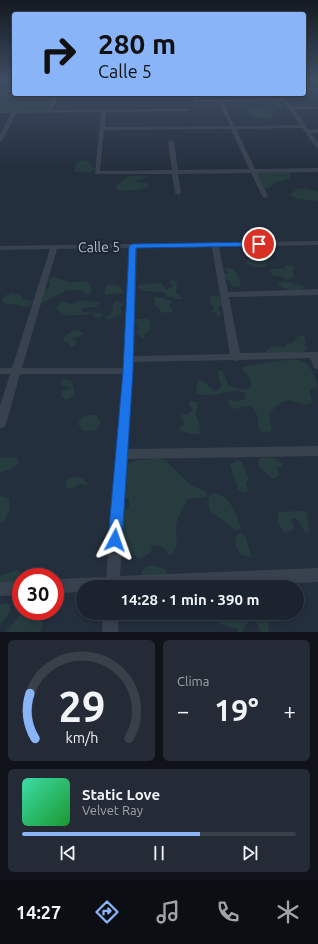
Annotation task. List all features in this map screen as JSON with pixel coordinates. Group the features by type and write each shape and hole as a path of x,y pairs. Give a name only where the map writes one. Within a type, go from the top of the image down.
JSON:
{"street":[{"path":"0,112 167,110"},
{"path":"225,110 265,196"},
{"path":"292,110 318,146"},
{"path":"0,139 14,112"},
{"path":"104,112 97,173 318,170"},
{"path":"102,129 304,126"},
{"path":"308,132 318,131"},
{"path":"171,142 178,193"},
{"name":"Calle 5","path":"0,248 318,243"},
{"path":"215,245 236,358"},
{"path":"112,580 128,371 132,246"},
{"path":"0,424 54,248"},
{"path":"225,295 318,292"},
{"path":"128,358 316,356 318,366"},
{"path":"0,371 128,371"},
{"path":"122,454 318,451"},
{"path":"215,580 318,575"},
{"path":"64,586 76,586"},
{"path":"0,589 12,588"},
{"path":"110,632 111,620"}],"green space":[{"path":"0,110 47,110 47,111 0,112"},
{"path":"272,110 270,114 273,116 271,118 256,118 247,111"},
{"path":"86,160 96,170 87,173 74,171 77,162"},
{"path":"264,172 290,173 291,175 289,179 277,182 269,188 264,189 256,174"},
{"path":"129,176 149,177 133,181 148,184 149,186 143,189 133,190 116,189 116,186"},
{"path":"306,188 318,192 318,201 297,199 289,195 297,189"},
{"path":"264,257 268,260 266,262 266,266 263,267 254,267 245,262 249,259"},
{"path":"285,265 293,266 295,268 292,272 295,276 287,280 284,279 284,277 272,275 270,271 271,269 286,268"},
{"path":"226,267 234,270 240,280 240,286 234,287 230,284 231,281 227,280 223,273 229,272 224,270"},
{"path":"55,277 70,282 86,281 91,286 91,293 86,294 81,290 67,290 42,303 38,302 41,291 47,289 50,285 49,280"},
{"path":"172,280 177,281 176,293 184,299 174,299 174,297 168,297 162,291 143,291 137,287 141,284 162,283 166,290 173,286 169,282"},
{"path":"283,281 306,287 299,290 284,288 278,284"},
{"path":"110,284 120,286 123,292 106,295 104,292 107,285"},
{"path":"12,293 22,296 24,299 31,301 32,304 27,307 14,304 6,305 2,300 4,296"},
{"path":"211,295 219,297 223,303 218,309 222,314 219,318 216,316 217,314 211,311 214,309 210,302"},
{"path":"156,297 173,301 169,305 173,310 171,312 163,313 154,304 154,299"},
{"path":"82,300 100,303 95,307 82,308 82,312 101,313 104,316 97,318 94,314 66,316 57,309 61,301 72,304"},
{"path":"117,301 124,304 120,308 120,310 122,310 121,314 112,319 107,319 106,317 111,314 113,309 113,303"},
{"path":"137,319 147,319 150,322 150,330 144,334 145,338 143,339 135,332 139,330 135,323"},
{"path":"73,330 83,333 79,337 71,338 77,342 71,347 69,343 64,341 63,338"},
{"path":"298,336 304,336 306,342 304,345 308,349 304,352 294,355 266,355 266,350 273,346 285,347 288,343 291,344"},
{"path":"286,360 299,360 306,363 315,377 317,388 309,390 312,402 305,405 290,400 282,402 270,412 269,415 272,430 270,432 260,431 257,414 253,408 243,407 236,409 232,408 227,402 230,399 235,401 245,399 245,393 234,391 203,395 197,393 196,385 198,381 202,380 214,391 218,390 221,385 217,372 220,370 223,372 229,386 246,390 251,387 251,383 242,367"},
{"path":"63,379 72,382 75,396 66,400 61,395 63,391 70,388 63,386 60,383"},
{"path":"190,401 197,402 198,407 195,413 199,423 200,433 198,435 181,431 179,429 181,426 186,424 180,419 181,415 188,414 193,409 189,406"},
{"path":"96,415 101,423 96,430 83,431 78,424 82,417"},
{"path":"262,457 274,458 283,464 281,467 276,467 279,475 273,479 260,468 258,460"},
{"path":"0,458 17,458 19,463 11,469 0,473"},
{"path":"158,458 165,460 189,484 206,492 207,497 187,499 180,512 176,526 177,542 170,556 162,547 150,545 153,549 148,555 140,558 131,554 127,543 120,536 124,510 129,508 129,499 122,497 127,464 135,461"},
{"path":"237,460 242,462 249,479 246,483 248,492 242,492 238,489 230,465"},
{"path":"75,477 82,478 88,485 80,484 72,489 65,487 67,480"},
{"path":"213,493 224,497 232,506 241,528 237,531 210,511 209,497"},
{"path":"0,496 9,498 10,508 4,522 0,522"},
{"path":"304,511 307,513 309,533 305,532 298,520 293,518 291,519 294,525 293,530 285,533 278,523 278,512"},
{"path":"240,532 245,536 252,557 241,555 237,549 236,538"},
{"path":"148,566 156,566 167,570 165,575 142,578 142,571"},
{"path":"12,572 12,584 0,587 0,576"},
{"path":"6,603 10,605 10,612 0,625 0,605"},
{"path":"16,620 40,620 43,624 40,632 6,632"},
{"path":"215,620 250,620 243,628 243,632 238,632 238,629 218,623"},
{"path":"252,620 268,620 269,632 261,632 257,623"}],"route":[{"path":"115,540 128,371 132,246 259,244"}]}
